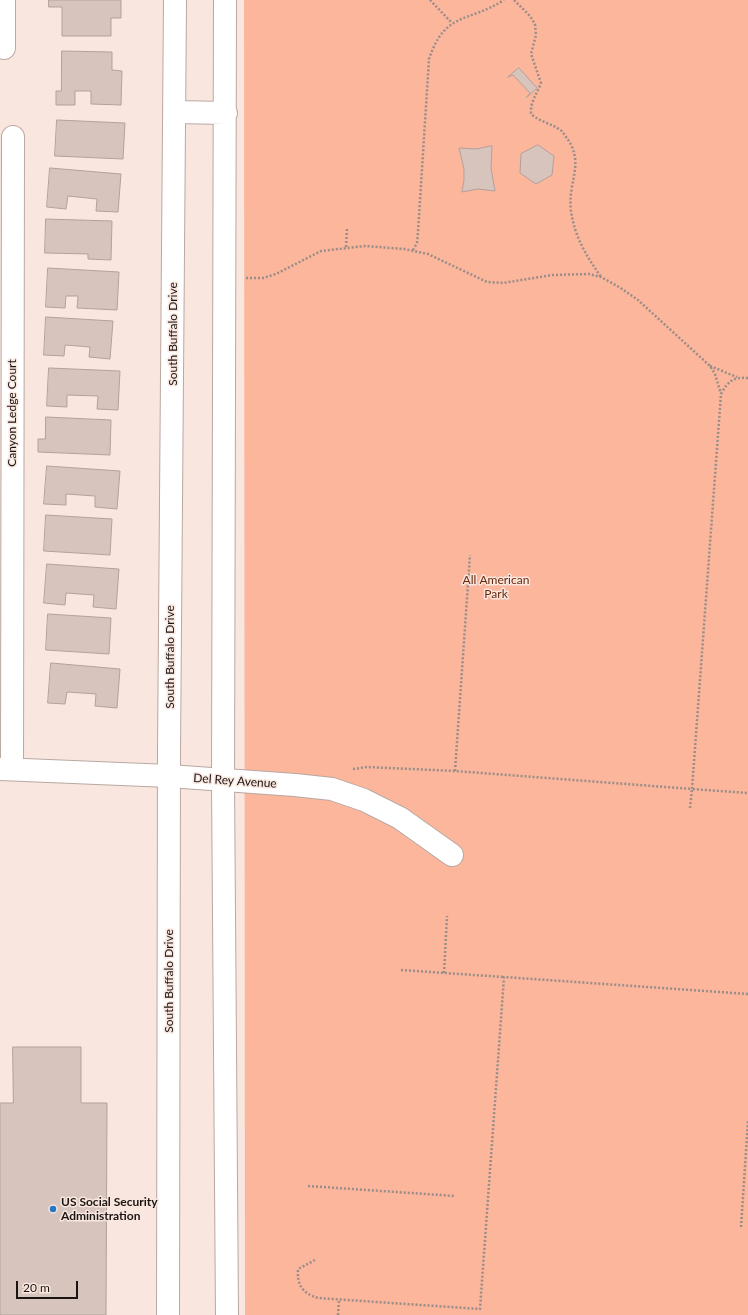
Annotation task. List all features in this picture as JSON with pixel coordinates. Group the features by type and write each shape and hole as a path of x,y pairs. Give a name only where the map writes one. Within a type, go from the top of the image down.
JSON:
{"main road":[{"path":"4,0 4,48"},
{"name":"South Buffalo Drive","path":"168,1315 169,776 175,0"},
{"path":"225,0 226,114 223,781 227,1315"},
{"path":"175,112 226,114"},
{"name":"Canyon Ledge Court","path":"6,769 13,137"},
{"name":"Del Rey Avenue","path":"6,769 169,776 295,785 332,790 364,800 400,818 452,855"}],"path":[{"path":"430,0 452,23"},
{"path":"413,250 417,243 418,232 429,59 435,42 442,32 452,23 493,7 504,0"},
{"path":"514,0 530,16 535,24 536,35 531,54 541,83 530,107 531,114 538,120 561,130 576,154 576,165 570,196 575,229 579,244 601,277"},
{"path":"346,247 347,228"},
{"path":"239,278 263,278 276,274 320,251 346,247 390,247 413,250 443,260 487,282 503,283 552,275 589,274 601,277 638,300 710,366 715,374 721,394 690,808"},
{"path":"710,366 738,378 748,378"},
{"path":"721,394 728,385 738,378"},
{"path":"455,771 470,555"},
{"path":"353,769 367,767 455,771 748,793"},
{"path":"444,973 447,916"},
{"path":"401,970 748,994"},
{"path":"315,1260 298,1269 298,1282 301,1289 308,1295 318,1298 339,1300 480,1310 504,977"},
{"path":"741,1227 748,1121"},
{"path":"308,1186 455,1196"},
{"path":"338,1315 339,1300"}],"green space":[{"name":"All American Park","path":"244,0 748,0 748,1315 245,1315"}],"building":[{"path":"49,0 121,0 121,18 111,18 111,36 62,36 62,7 49,7"},
{"path":"62,51 112,52 112,70 122,71 121,105 91,104 91,91 75,91 75,105 56,105 56,91 61,91"},
{"path":"519,68 537,88 526,98 530,93 513,75 508,77"},
{"path":"57,120 125,123 123,159 55,156"},
{"path":"538,145 554,156 552,175 536,184 520,173 521,154"},
{"path":"492,146 491,168 495,191 478,189 462,192 464,169 459,148 476,149"},
{"path":"50,168 121,174 118,212 96,211 97,199 68,196 66,209 47,207"},
{"path":"46,219 112,221 111,260 88,259 88,254 45,253"},
{"path":"48,268 119,272 117,310 77,308 78,296 66,296 65,308 46,307"},
{"path":"46,317 113,321 110,359 89,357 90,347 65,345 64,356 44,355"},
{"path":"49,368 120,371 118,410 97,409 98,396 67,395 67,407 47,406"},
{"path":"46,417 111,420 110,455 38,452 38,439 45,439"},
{"path":"47,466 120,471 117,509 95,507 95,496 66,494 66,505 44,504"},
{"path":"46,515 112,519 110,555 44,551"},
{"path":"47,564 119,569 116,609 93,607 94,595 66,593 65,605 44,603"},
{"path":"48,614 111,618 109,654 46,650"},
{"path":"51,663 120,669 117,708 95,706 96,694 67,692 65,704 48,703"},
{"name":"US Social Security Administration","path":"13,1047 81,1047 81,1103 107,1103 106,1315 0,1315 0,1103 13,1103"}],"place":[{"name":"US Social Security Administration","path":"53,1209"}]}
